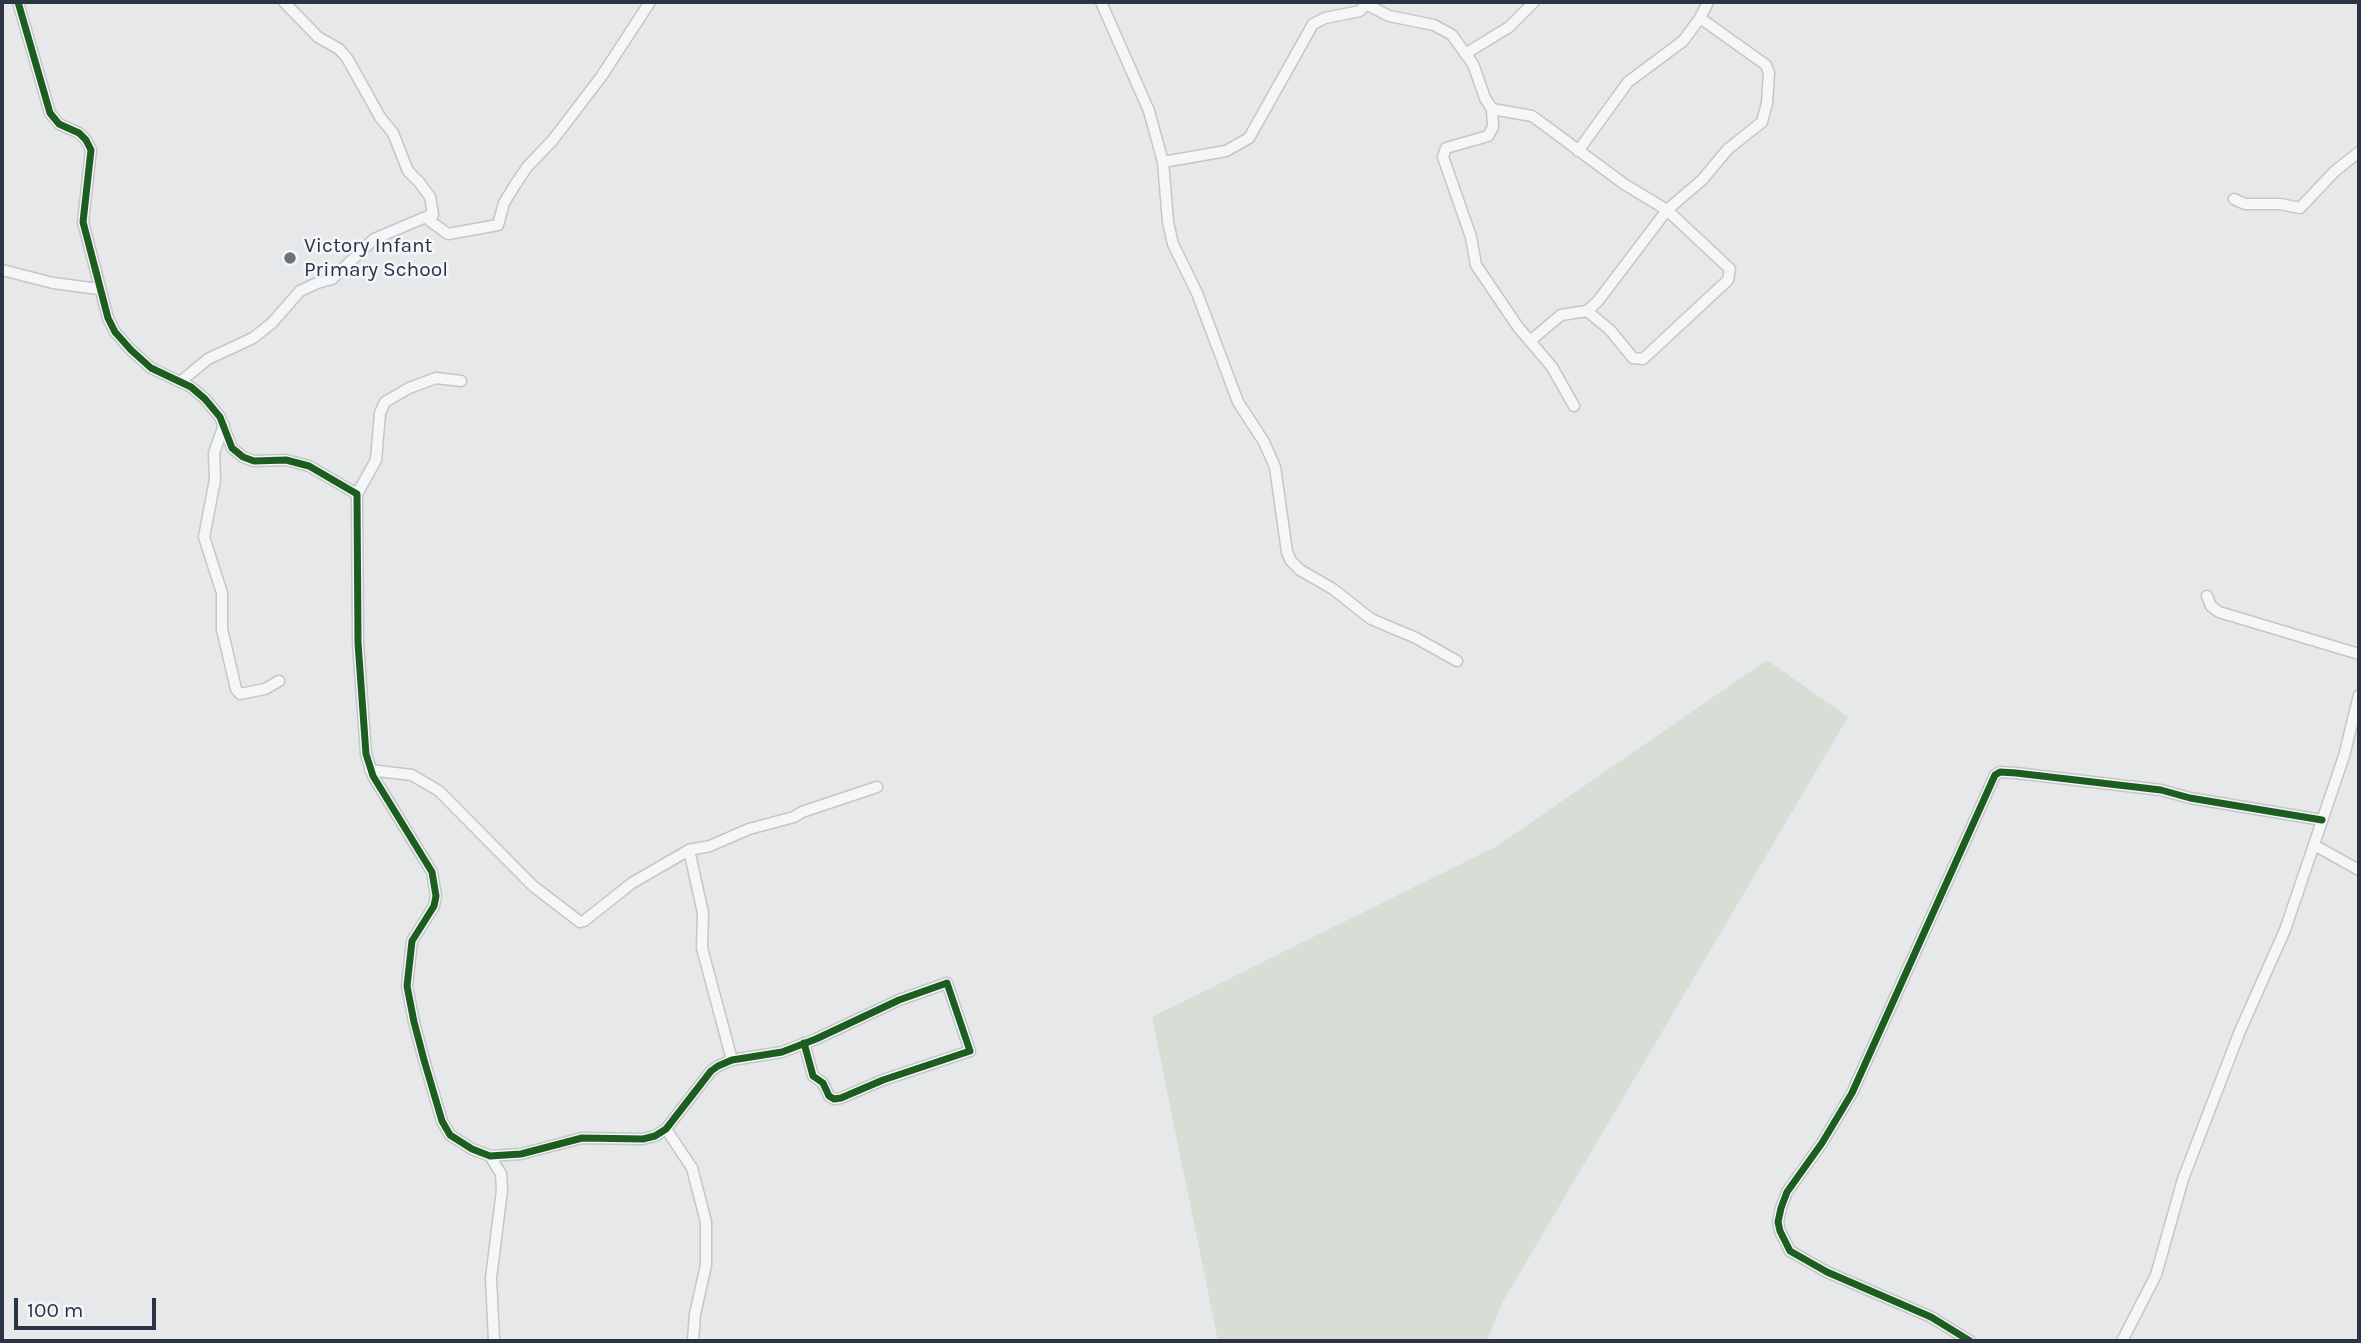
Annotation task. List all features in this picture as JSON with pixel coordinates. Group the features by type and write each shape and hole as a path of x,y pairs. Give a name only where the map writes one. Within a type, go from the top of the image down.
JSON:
{"street":[{"path":"17,2 50,113 59,124 86,139 91,150 83,222 108,318 126,345 151,368 191,387 205,398 224,425 232,448 243,457 254,461 285,460 309,466 358,494"},
{"path":"284,2 318,37 339,49 347,58 380,117 393,133 408,172 430,197 433,214 430,221 448,234 498,225 505,203 527,167 552,141 601,77 649,2"},
{"path":"1101,2 1149,111 1163,162 1168,222 1173,244 1197,293 1238,402 1264,442 1275,467 1287,552 1291,561 1371,619 1416,638 1457,661"},
{"path":"1465,54 1509,27 1534,2"},
{"path":"1578,150 1628,82 1683,41 1708,2"},
{"path":"1163,162 1226,151 1249,138 1313,24 1325,18 1360,11 1367,3 1389,16 1434,24 1452,36 1473,64 1485,99 1492,109 1493,127 1488,136 1446,148 1443,156 1471,237 1476,265 1518,327 1552,367 1574,406"},
{"path":"1530,341 1561,315 1587,311 1626,266 1667,210 1702,180 1728,149 1762,121 1768,103 1769,73 1766,65 1700,18"},
{"path":"1492,109 1532,116 1624,184 1667,210 1730,269 1728,281 1643,359 1633,358 1610,330 1587,311"},
{"path":"2234,199 2245,204 2280,204 2300,208 2335,171 2359,152"},
{"path":"180,382 208,359 253,338 272,323 300,292 332,279 374,239 433,214"},
{"path":"2,270 53,283 99,289"},
{"path":"461,381 436,378 409,388 386,402 380,413 376,460 358,494 358,643 366,754 370,770 432,872 436,896 434,906 412,941 407,986 414,1023 442,1121 450,1135 472,1149 490,1156 520,1154 582,1138 642,1139 666,1129 711,1071 732,1060 782,1052 899,1000 947,983 970,1051 834,1099 829,1096 823,1083 813,1076 804,1043"},
{"path":"224,425 214,453 215,480 204,537 222,593 222,629 236,689 240,694 265,689 279,681"},
{"path":"2207,596 2211,606 2219,611 2359,654"},
{"path":"2122,1341 2156,1275 2183,1179 2240,1031 2285,930 2344,756 2359,695"},
{"path":"370,770 412,775 439,791 533,886 580,922 632,883 689,850 710,846 749,829 794,817 877,787"},
{"path":"1970,1341 1931,1317 1827,1272 1790,1251 1778,1222 1787,1192 1822,1143 1852,1093 1994,775 2000,772 2016,773 2161,790 2190,798 2322,820"},
{"path":"2314,845 2359,870"},
{"path":"689,850 704,913 702,948 732,1060"},
{"path":"666,1129 692,1168 706,1222 706,1265 695,1314 693,1341"},
{"path":"490,1156 501,1174 502,1190 492,1271 494,1341"}],"shaded area":[{"path":"1767,660 1848,717 1502,1303 1487,1341 1218,1341 1152,1017 1497,846"}],"cycle path":[{"path":"18,2 50,113 59,124 79,133 91,150 83,222 108,318 115,332 151,368 191,387 205,399 220,417 232,448 243,457 254,461 286,460 309,466 357,494 358,643 366,754 373,776 432,872 436,896 434,906 412,941 407,986 424,1060 442,1121 450,1135 472,1149 490,1156 521,1154 582,1138 643,1139 655,1136 666,1129 711,1071 718,1066 732,1060 782,1052 899,1000 947,983 970,1051 834,1099 829,1096 823,1083 813,1076 804,1043"},
{"path":"1970,1341 1931,1317 1827,1272 1790,1251 1778,1222 1787,1192 1822,1143 1852,1093 1995,775 2000,772 2016,773 2161,790 2190,798 2322,820"}],"place":[{"name":"Victory Infant Primary School","path":"290,258"}]}
